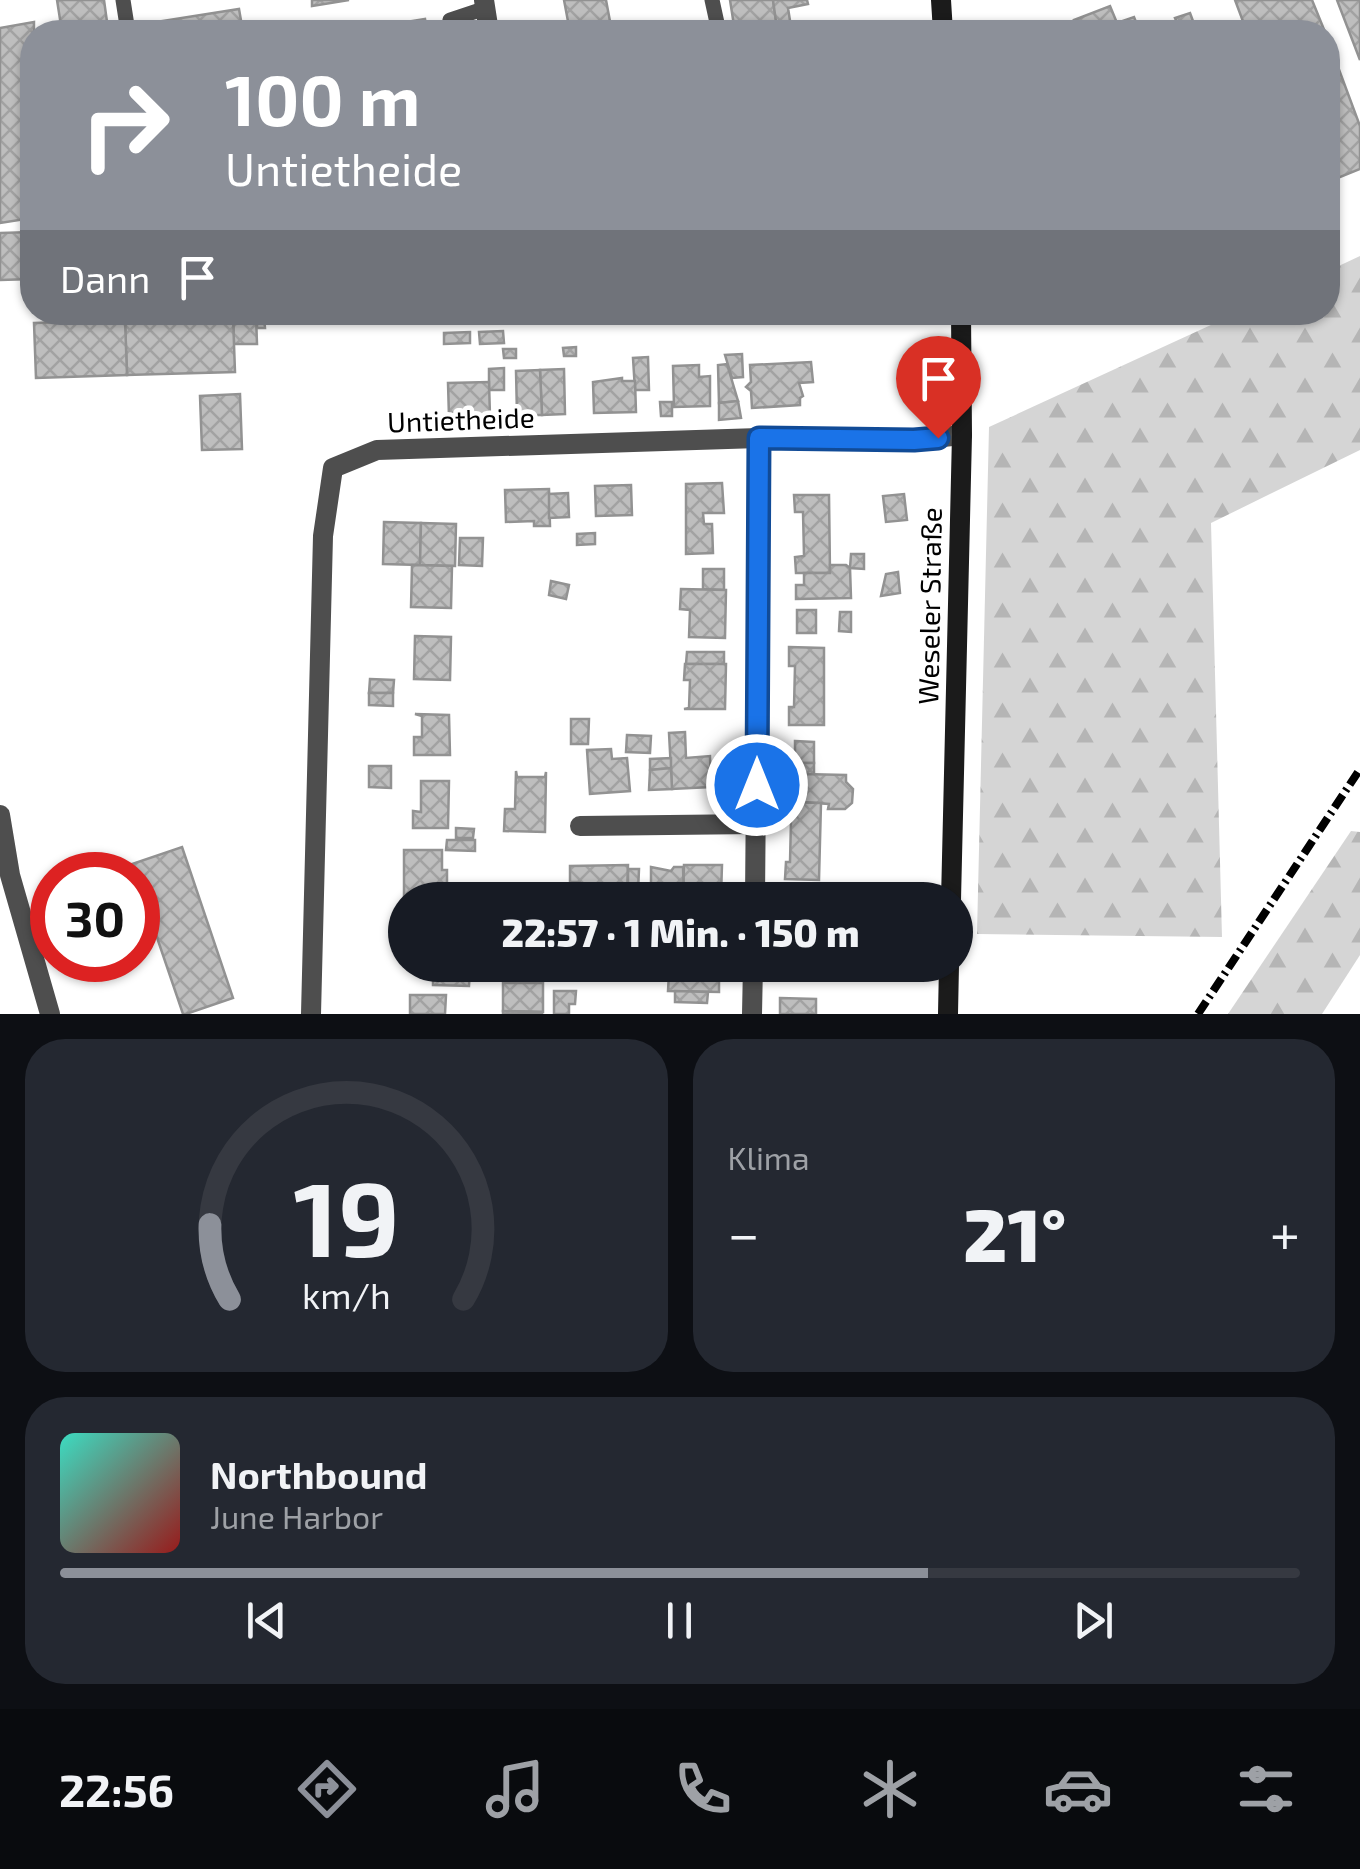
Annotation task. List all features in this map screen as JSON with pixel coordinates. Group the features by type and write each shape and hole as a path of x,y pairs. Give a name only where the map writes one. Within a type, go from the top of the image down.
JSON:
{"main road":[{"name":"Weseler Straße","path":"951,882 961,325"},
{"path":"948,1014 949,982"}],"street":[{"name":"Untietheide","path":"312,1014 323,536 333,468 377,450 759,438 914,440 962,435"},
{"path":"755,882 759,438"},
{"path":"0,815 10,875 50,1014"},
{"path":"580,826 757,824"},
{"path":"752,1014 753,982"}],"lane":[{"path":"450,20 485,4"}],"green space":[{"path":"1360,256 1360,450 1211,523 1222,937 977,934 989,427 1211,325 1340,325 1340,265"},
{"path":"1351,831 1360,832 1360,955 1322,1014 1228,1014"}],"building":[{"path":"57,0 104,0 107,20 60,20"},
{"path":"312,0 349,0 312,6"},
{"path":"564,0 606,0 610,20 568,20"},
{"path":"730,0 773,0 776,20 733,20"},
{"path":"773,0 807,0 808,4 788,8 790,20 776,20"},
{"path":"1235,0 1312,0 1320,20 1242,20"},
{"path":"1337,0 1360,0 1360,60"},
{"path":"1110,6 1116,20 1074,20"},
{"path":"239,9 241,20 169,20"},
{"path":"1190,13 1193,20 1176,20"},
{"path":"20,24 20,220 0,223 0,28"},
{"path":"1340,72 1360,126 1360,169 1340,177"},
{"path":"20,232 20,279 0,280 0,233"},
{"path":"34,325 125,325 127,375 36,378"},
{"path":"125,325 233,325 235,372 127,375"},
{"path":"233,325 256,325 257,344 234,344"},
{"path":"503,331 504,343 480,344 479,332"},
{"path":"470,332 470,343 444,344 444,333"},
{"path":"576,347 576,356 564,356 563,348"},
{"path":"503,349 516,349 516,358 504,358"},
{"path":"742,354 743,377 732,378 725,355"},
{"path":"648,357 649,390 635,390 633,358"},
{"path":"811,362 813,382 799,383 803,396 800,405 752,408 751,391 746,387 751,382 750,365"},
{"path":"727,364 738,401 719,403 718,365"},
{"path":"699,365 699,377 710,376 710,406 674,407 673,366"},
{"path":"504,368 504,390 489,390 489,369"},
{"path":"564,369 565,414 542,415 540,370"},
{"path":"540,370 542,415 517,415 516,371"},
{"path":"622,378 635,381 636,412 594,413 593,382"},
{"path":"489,382 490,416 449,417 448,383"},
{"path":"240,394 242,449 202,450 200,396"},
{"path":"738,401 741,418 719,420 719,403"},
{"path":"660,402 672,402 672,416 661,416"},
{"path":"722,483 724,513 703,513 704,524 712,524 713,553 686,554 686,484"},
{"path":"631,485 632,515 596,516 595,486"},
{"path":"549,489 550,526 534,526 534,521 506,522 505,490"},
{"path":"568,493 569,517 549,518 549,494"},
{"path":"904,494 907,520 886,522 883,496"},
{"path":"794,495 829,495 830,573 796,573 795,557 804,556 803,512 795,512"},
{"path":"384,522 421,523 420,565 383,564"},
{"path":"421,523 456,524 455,566 420,565"},
{"path":"595,533 595,544 577,545 577,534"},
{"path":"460,538 483,538 482,566 459,565"},
{"path":"851,554 864,554 864,569 850,568"},
{"path":"412,565 452,566 451,608 411,607"},
{"path":"830,565 850,568 851,598 796,599 796,585 804,585 804,573 830,573"},
{"path":"703,569 724,569 724,590 703,589"},
{"path":"898,572 900,593 881,596 886,574"},
{"path":"551,581 569,585 566,599 549,595"},
{"path":"681,589 726,590 725,638 689,637 690,610 680,609"},
{"path":"797,610 816,610 816,633 797,633"},
{"path":"840,612 851,612 851,632 839,631"},
{"path":"415,636 451,637 450,680 414,679"},
{"path":"789,647 824,648 824,725 789,725 789,707 794,707 795,666 789,666"},
{"path":"687,652 724,652 724,664 686,664"},
{"path":"685,664 726,664 725,709 684,709 689,708 690,680 684,680"},
{"path":"370,679 394,680 393,693 369,693"},
{"path":"369,693 393,693 393,706 369,705"},
{"path":"415,714 449,715 450,755 414,755 414,737 422,737 422,716"},
{"path":"571,719 589,719 588,744 571,744"},
{"path":"685,732 686,758 710,756 711,787 672,789 669,733"},
{"path":"627,735 651,736 650,753 626,752"},
{"path":"795,741 814,742 814,763 795,763"},
{"path":"611,749 612,759 627,758 630,791 590,794 587,750"},
{"path":"671,758 671,768 650,770 650,759"},
{"path":"795,763 814,763 814,774 794,775"},
{"path":"369,766 391,766 391,788 369,787"},
{"path":"671,768 672,789 649,790 650,770"},
{"path":"516,771 517,777 545,777 546,772 545,832 504,831 505,809 515,809"},
{"path":"802,774 846,775 846,782 853,789 852,803 845,809 828,809 829,804 801,802"},
{"path":"421,781 449,781 448,828 413,828 413,811 421,812"},
{"path":"787,802 821,803 819,880 785,879 786,862 790,862 791,820 787,820"},
{"path":"456,828 474,829 473,838 456,838"},
{"path":"447,840 475,840 475,851 446,850"},
{"path":"182,847 233,998 186,1014 160,946 160,854"},
{"path":"404,850 442,850 442,870 447,870 447,882 404,882"},
{"path":"628,865 628,882 570,882 570,866"},
{"path":"684,865 722,865 721,882 683,882"},
{"path":"651,867 671,871 683,867 683,882 651,882"},
{"path":"628,869 639,869 638,882 628,882"},
{"path":"433,982 469,982 469,986"},
{"path":"668,982 719,982 719,992 668,991"},
{"path":"503,983 543,983 543,1012 503,1011"},
{"path":"554,991 576,991 569,1014 554,1014"},
{"path":"675,991 708,992 707,1003 675,1002"},
{"path":"410,995 446,995 445,1014 410,1014"},
{"path":"780,998 816,999 816,1014 780,1014"},
{"path":"542,1012 542,1014 503,1014"}],"railway":[{"path":"1198,1014 1360,769"}],"route":[{"path":"757,785 759,438 938,438"}]}
